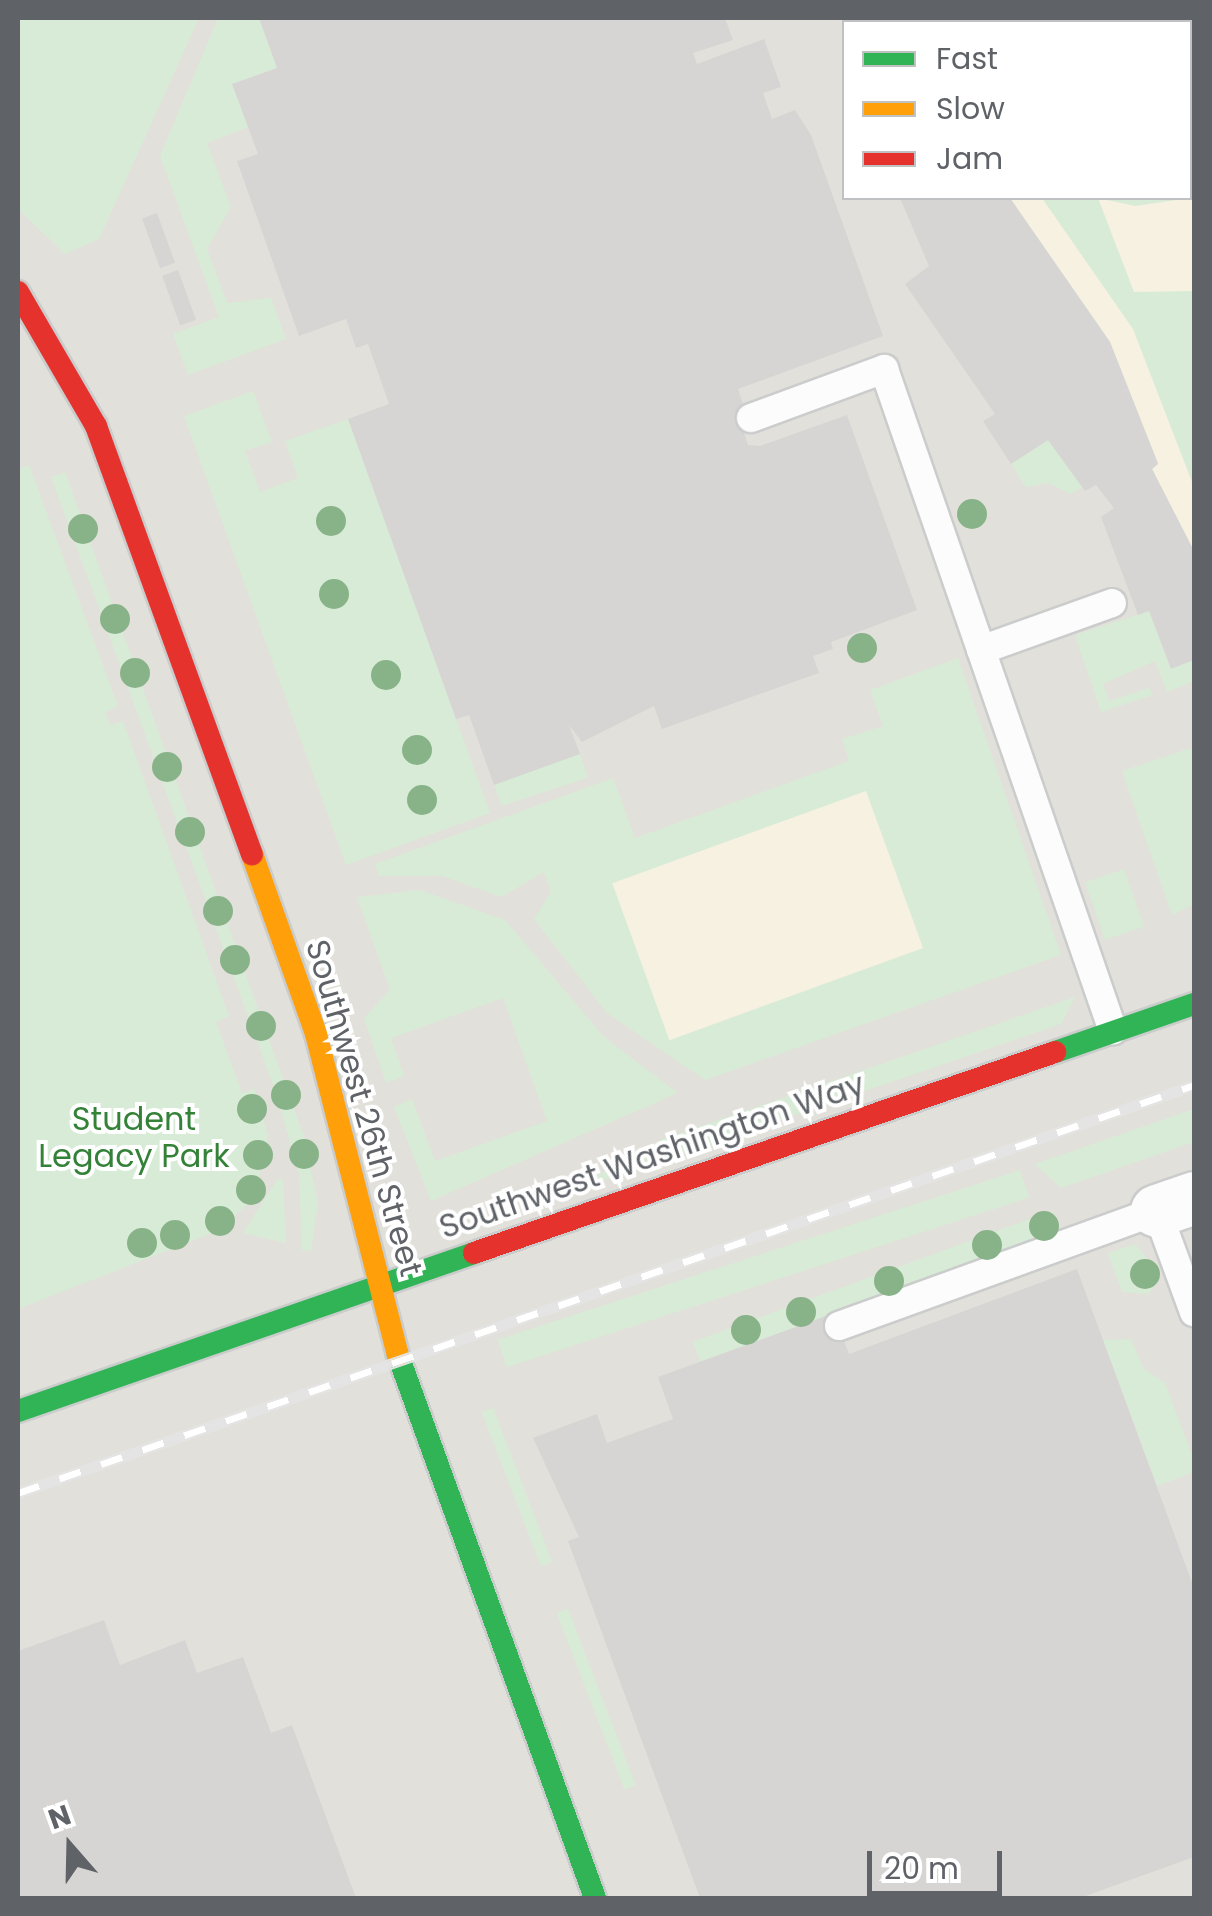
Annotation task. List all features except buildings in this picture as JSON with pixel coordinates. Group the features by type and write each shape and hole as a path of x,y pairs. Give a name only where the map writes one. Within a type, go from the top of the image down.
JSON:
{"street":[{"name":"Southwest 26th Street","path":"18,292 96,426 140,542 316,1034 412,1410 595,1898"},
{"name":"Southwest Washington Way","path":"18,1411 1194,1004"}],"lane":[{"path":"751,418 884,369 1113,1031"},
{"path":"981,650 1112,602"},
{"path":"839,1326 1176,1204 1194,1312"}],"shaded area":[{"path":"18,18 1194,18 1194,1898 18,1898"}],"green space":[{"path":"18,18 199,18 99,239 65,254 18,209"},
{"path":"218,18 259,18 277,68 233,84 248,127 207,143 231,207 207,249 227,303 271,298 286,339 188,375 173,334 219,317 160,156"},
{"path":"950,18 1194,18 1194,551 1152,469 1158,463 1110,342 1011,200 1192,200 1192,20"},
{"path":"253,391 272,442 245,451 260,492 298,478 285,441 348,419 490,813 346,865 184,416"},
{"path":"1048,440 1082,487 1071,494 1048,483 1026,487 1011,464"},
{"name":"Student Legacy Park","path":"29,465 118,706 105,712 110,725 123,721 229,1016 216,1022 242,1093 255,1089 268,1135 254,1199 215,1232 18,1309 18,469"},
{"path":"65,472 303,1134 318,1203 311,1251 302,1250 299,1174 276,1093 51,477"},
{"path":"1149,611 1171,668 1194,660 1194,681 1167,692 1155,661 1103,684 1109,701 1149,688 1153,695 1101,712 1075,635"},
{"path":"958,658 1061,955 705,1080 607,1013 534,919 551,892 544,872 501,897 442,876 379,876 375,864 613,778 635,838 849,761 842,739 883,726 870,690"},
{"path":"1194,747 1194,904 1172,915 1122,771"},
{"path":"580,754 588,778 501,806 493,782"},
{"path":"1124,869 1144,927 1105,940 1085,882"},
{"path":"420,890 505,920 604,1037 678,1093 431,1201 394,1107 412,1099 435,1161 547,1121 503,998 391,1038 404,1076 386,1083 364,1018 390,990 357,897"},
{"path":"1075,997 1061,1024 561,1195 663,1139"},
{"path":"1194,1109 1194,1142 1061,1188 1035,1164"},
{"path":"1020,1170 1029,1198 507,1367 498,1340"},
{"path":"283,1179 286,1243 243,1233 277,1180"},
{"path":"1052,1211 1060,1233 701,1363 693,1342"},
{"path":"1135,1244 1160,1275 1149,1294 1122,1292 1108,1253"},
{"path":"1131,1339 1143,1368 1165,1383 1192,1455 1194,1472 1157,1486 1103,1340"},
{"path":"493,1408 552,1562 541,1566 482,1412"},
{"path":"568,1609 636,1785 625,1790 557,1613"}],"sand":[{"path":"1194,184 1194,291 1134,292 1099,200 1135,206 1192,200"},
{"path":"1011,200 1043,200 1133,329 1194,487 1194,551 1152,469 1158,463 1110,342"},
{"path":"866,791 923,948 669,1040 612,883"}],"railway":[{"path":"18,1493 1194,1085"}],"traffic: fast":[{"path":"1055,1052 1194,1004"},
{"path":"18,1411 474,1253"},
{"path":"398,1355 595,1898"}],"traffic: slow":[{"path":"252,854 316,1034 398,1355"}],"traffic: jam":[{"path":"18,292 96,426 252,854"},
{"path":"474,1253 1055,1052"}]}
